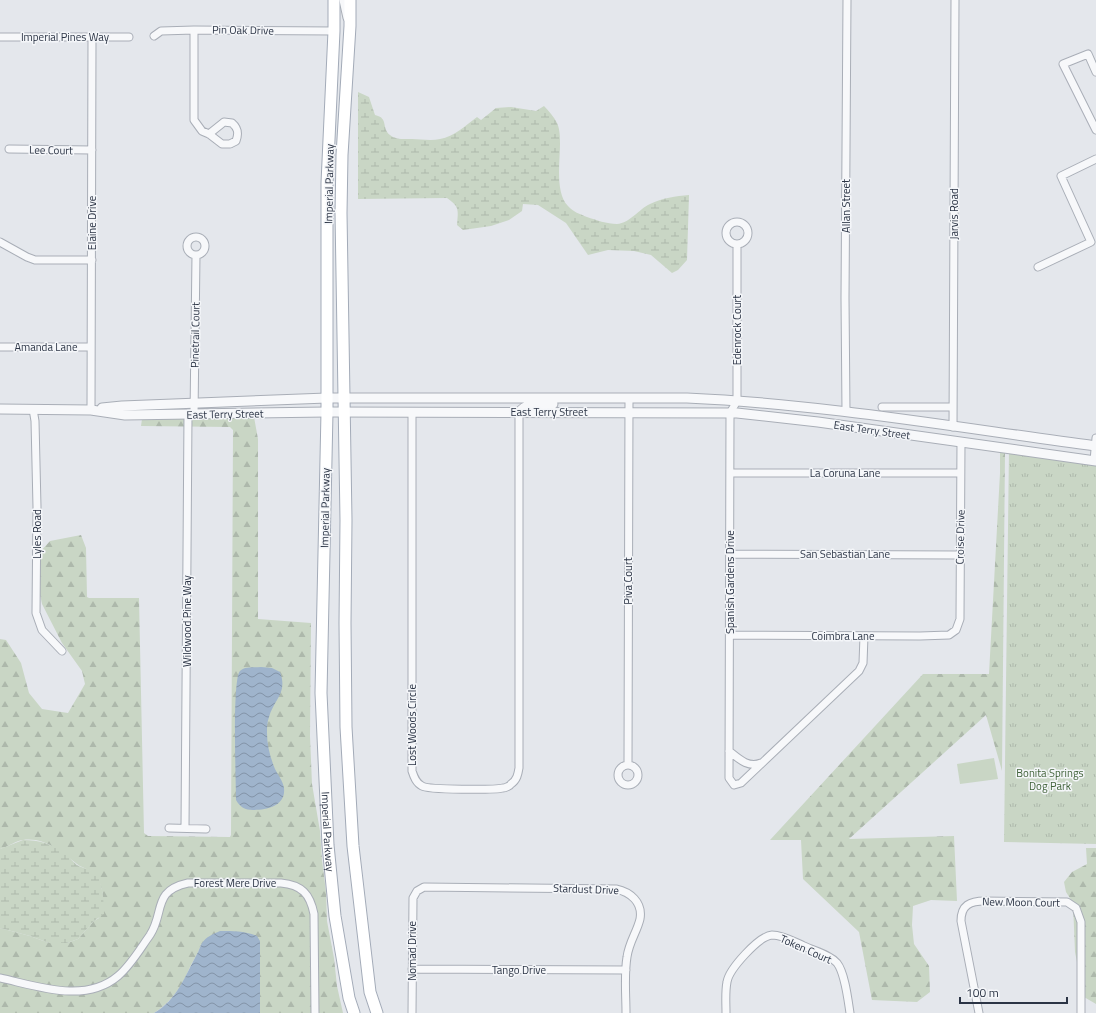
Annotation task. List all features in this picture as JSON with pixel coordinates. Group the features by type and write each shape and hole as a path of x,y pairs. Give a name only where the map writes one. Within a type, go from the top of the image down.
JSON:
{"main road":[{"name":"Imperial Parkway","path":"334,0 327,182 327,412 322,693 328,845 335,916 349,998 354,1013"},
{"name":"Imperial Parkway","path":"350,0 350,26 342,155 343,370 346,520 346,727 353,846 370,992 377,1013"}],"street":[{"name":"Imperial Parkway","path":"343,0 350,26"},
{"name":"Allan Street","path":"846,412 845,298 847,0"},
{"name":"Jarvis Road","path":"953,427 954,0"},
{"name":"Pin Oak Drive","path":"154,36 161,31 194,30 334,31"},
{"path":"194,30 194,120 202,131 209,134"},
{"name":"Imperial Pines Way","path":"0,37 129,37"},
{"name":"Elaine Drive","path":"91,410 92,37"},
{"path":"1096,72 1088,54 1063,64 1096,130"},
{"name":"Lee Court","path":"9,149 92,150"},
{"path":"1038,267 1091,242 1061,176 1096,159"},
{"path":"0,242 26,257 35,260 92,260"},
{"name":"Edenrock Court","path":"730,413 737,400 737,244"},
{"name":"Pinetrail Court","path":"191,414 194,404 196,255"},
{"name":"Amanda Lane","path":"0,347 91,347"},
{"path":"91,410 122,406 327,398 686,398 737,400 1096,443 1095,461"},
{"path":"519,413 523,407 527,406 583,404 599,398"},
{"name":"Piva Court","path":"628,765 629,398"},
{"path":"882,407 953,407"},
{"name":"East Terry Street","path":"0,409 91,410 125,415 327,412 730,413 792,419 1095,461"},
{"name":"Lyles Road","path":"33,409 35,421 37,507 36,613 42,630 62,651"},
{"name":"Lost Woods Circle","path":"412,412 412,771 415,780 422,787 432,789 503,788 512,784 517,777 519,768 519,413"},
{"name":"Spanish Gardens Drive","path":"730,413 729,778 734,785 741,783 859,671 863,663 864,636"},
{"name":"Wildwood Pine Way","path":"186,828 191,414"},
{"name":"Croise Drive","path":"956,630 960,619 959,555 961,442"},
{"name":"La Coruna Lane","path":"730,473 960,473"},
{"name":"San Sebastian Lane","path":"730,554 959,555"},
{"name":"Coimbra Lane","path":"730,635 864,636 949,634 956,630"},
{"path":"730,751 744,763 753,765 762,763"},
{"path":"169,828 206,829"},
{"name":"Forest Mere Drive","path":"0,978 66,991 81,991 104,985 119,975 150,935 155,928 160,903 170,890 178,885 188,883 281,882 300,888 308,895 312,904 314,914 315,1013"},
{"name":"Stardust Drive","path":"417,891 424,887 624,890 632,895 637,902 640,911 640,920 628,951 626,970 626,1013"},
{"name":"Nomad Drive","path":"412,1013 413,898 417,891"},
{"name":"New Moon Court","path":"979,1013 961,921 961,913 965,906 977,901 1067,902 1076,908 1081,922 1081,1013"},
{"name":"Token Court","path":"726,1013 727,982 735,966 763,938 770,935 778,935 831,958 837,964 841,971 850,1013"},
{"name":"Tango Drive","path":"412,969 626,970"}],"green space":[{"path":"358,92 369,97 375,115 382,118 387,132 392,137 400,139 429,140 445,138 455,133 477,117 481,120 496,108 511,107 536,111 544,106 550,112 559,128 559,177 561,193 568,206 574,211 587,217 605,223 617,224 630,219 646,206 659,200 689,195 687,260 678,270 672,273 651,255 634,251 608,250 588,255 566,223 538,205 523,204 522,211 509,220 491,226 463,230 457,225 458,212 456,207 447,198 358,199"},
{"path":"254,417 258,439 258,619 311,623 310,736 312,784 320,831 326,892 327,921 334,958 337,986 343,1013 260,1013 260,988 201,944 198,953 180,987 166,1004 154,1013 0,1013 0,928 49,943 67,943 78,939 94,921 99,918 102,907 102,892 100,882 95,874 79,866 59,850 46,843 23,840 0,849 0,639 6,640 21,663 29,693 42,709 68,713 85,684 82,671 62,643 42,604 36,574 40,552 50,541 81,535 86,548 87,597 139,598 144,833 148,836 230,837 233,430 230,427 141,426 142,419"},
{"name":"Bonita Springs Dog Park","path":"1009,449 1096,461 1096,844 1004,842"},
{"path":"1000,452 1005,453 1002,771 986,715 849,839 954,836 957,901 931,900 913,906 912,925 914,944 929,966 930,992 917,1002 872,1000 859,932 803,879 801,840 770,840 923,674 989,674"},
{"path":"994,758 998,779 960,784 957,764"},
{"path":"23,840 51,845 66,854 77,865 94,872 97,875 101,886 104,914 94,921 78,939 67,943 49,943 0,928 0,849"},
{"path":"1086,848 1096,848 1096,1004 1084,997 1075,952 1073,903 1066,892 1064,882 1072,872 1087,864"}],"water":[{"path":"261,667 272,668 280,672 282,679 281,691 268,719 267,733 270,756 283,783 284,794 279,803 274,806 258,810 250,810 243,808 236,800 236,692 238,678 242,669"},
{"path":"220,931 248,933 257,936 260,941 260,1013 154,1013 169,1001 180,987 198,953 201,944 210,936"}]}
